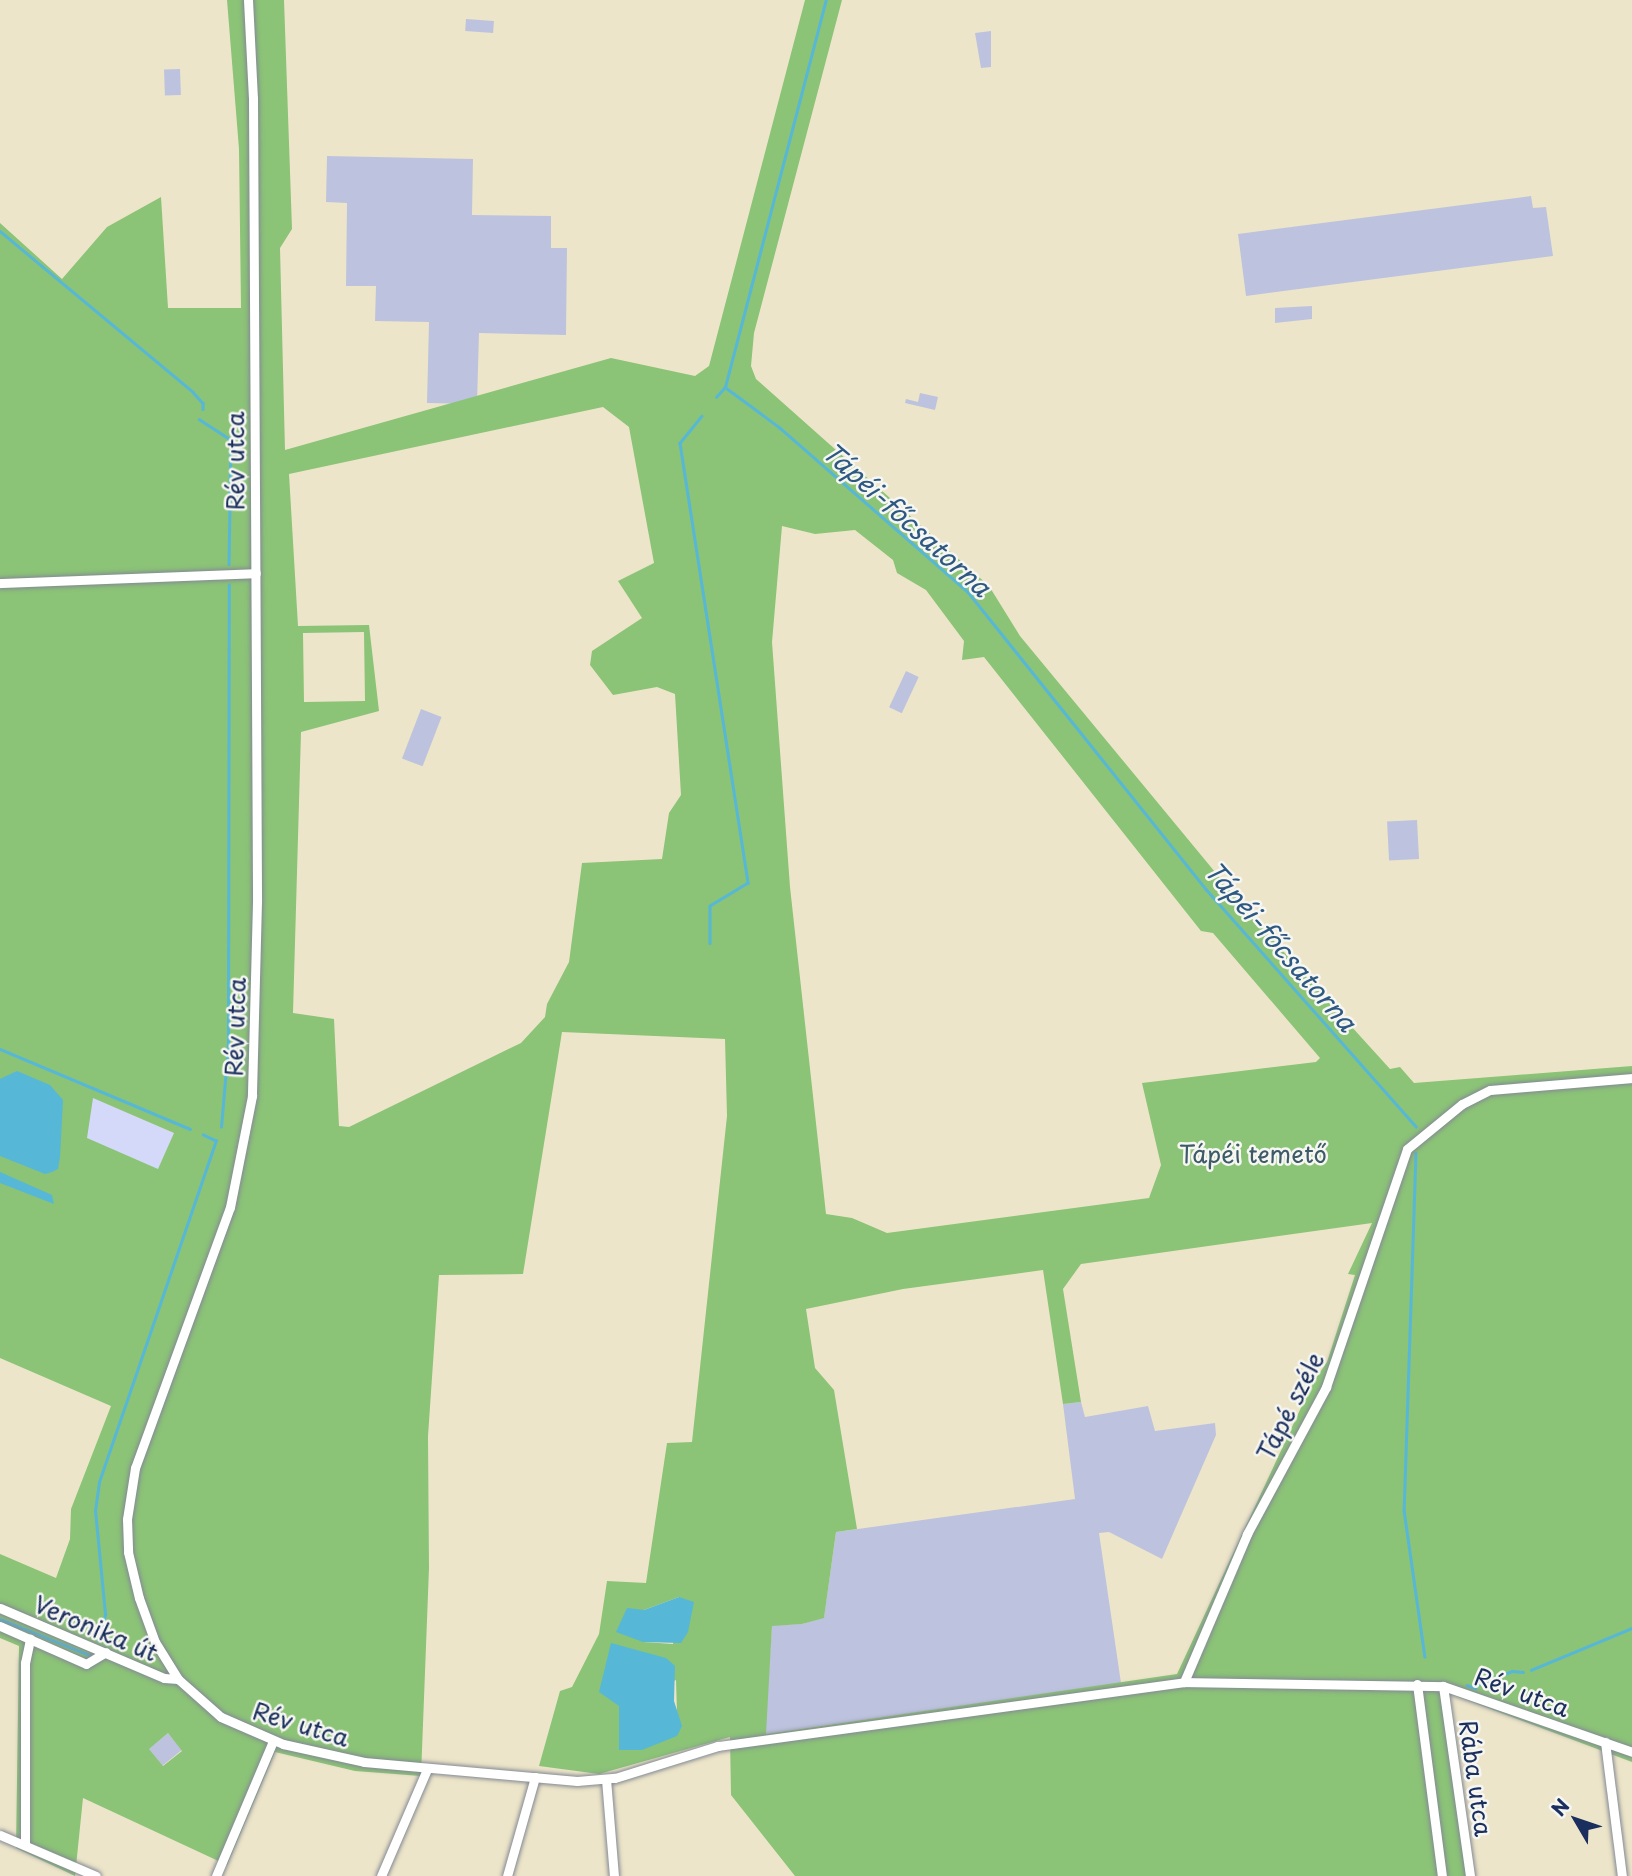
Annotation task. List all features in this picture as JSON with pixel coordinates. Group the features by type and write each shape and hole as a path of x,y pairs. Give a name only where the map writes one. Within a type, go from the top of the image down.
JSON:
{"street":[{"name":"Rév utca","path":"248,0 253,99 256,573 257,902 252,1096 230,1207 135,1468 128,1509 132,1577 152,1635 178,1679 215,1713 273,1741 364,1762 535,1777 606,1779 719,1746 1184,1682 1443,1686 1632,1752"},
{"path":"0,583 256,573"},
{"name":"Tápé széle","path":"1184,1682 1247,1534 1326,1387 1403,1159 1413,1142 1462,1104 1490,1090 1632,1078"},
{"name":"Veronika út","path":"0,1608 164,1678 178,1679"},
{"path":"0,1626 86,1664 106,1652"},
{"path":"25,1845 25,1663 30,1639"},
{"path":"1417,1684 1442,1876"},
{"name":"Rába utca","path":"1443,1686 1470,1876"},
{"path":"216,1876 273,1741"},
{"path":"1605,1742 1622,1876"},
{"path":"381,1876 427,1769"},
{"path":"508,1876 535,1777"},
{"path":"606,1779 614,1876"},
{"path":"0,1835 96,1876"}],"shaded area":[{"path":"466,19 494,21 493,33 465,31"},
{"path":"991,31 991,67 981,68 975,33"},
{"path":"180,69 181,95 165,96 164,70"},
{"path":"327,156 473,159 472,215 551,216 551,248 567,248 566,335 479,333 477,404 427,403 429,322 375,321 376,286 346,286 347,203 326,202"},
{"path":"1531,196 1533,208 1546,207 1553,256 1246,296 1238,234"},
{"path":"1312,306 1312,319 1275,323 1275,308"},
{"path":"920,393 938,397 935,410 905,403 906,399 918,402"},
{"path":"906,671 919,677 902,713 889,707"},
{"path":"421,709 442,717 423,766 402,758"},
{"path":"1417,820 1419,859 1389,861 1387,822"},
{"path":"93,1097 174,1133 158,1171 76,1134"},
{"path":"1081,1402 1085,1417 1148,1406 1155,1431 1215,1423 1216,1435 1162,1559 1109,1532 1099,1533 1121,1683 765,1734 772,1625 802,1624 824,1617 836,1532 1075,1499 1063,1404"},
{"path":"168,1733 182,1750 162,1766 149,1749"}],"green space":[{"name":"Tápéi temető","path":"227,0 284,0 292,229 280,248 285,450 611,358 695,376 709,366 805,0 842,0 754,333 751,366 756,379 989,586 1020,636 1253,918 1390,1069 1400,1067 1414,1083 1632,1066 1632,1762 1448,1693 1474,1876 795,1876 731,1795 730,1737 599,1774 539,1766 560,1691 572,1687 599,1634 607,1581 646,1583 667,1443 692,1442 727,1116 725,1039 562,1032 523,1274 439,1275 428,1436 429,1568 421,1776 355,1771 275,1752 227,1865 83,1798 75,1876 16,1848 19,1646 0,1638 0,1554 56,1578 70,1539 71,1509 111,1406 0,1358 0,223 62,279 107,227 161,197 168,308 241,308 239,149","holes":["603,407 629,427 654,563 618,581 642,618 592,651 590,665 613,695 657,687 675,694 681,795 669,813 662,859 582,863 569,962 547,1004 545,1017 521,1043 349,1127 339,1126 334,1019 293,1013 301,732 379,711 369,625 298,626 289,474","782,526 815,534 855,530 893,560 897,573 926,590 964,641 962,660 984,657 1201,931 1213,933 1320,1058 1316,1062 1142,1083 1161,1165 1149,1198 887,1233 852,1218 826,1214 790,887 772,642","364,632 365,701 304,702 303,633","93,1098 174,1133 158,1169 87,1138","1372,1223 1348,1274 1355,1275 1327,1362 1312,1384 1177,1674 766,1734 772,1626 802,1624 824,1618 836,1532 857,1529 834,1390 815,1368 806,1309 903,1289 1043,1270 1063,1404 1081,1402 1063,1289 1081,1264","679,1597 673,1644 643,1642 644,1610","676,1680 677,1713 619,1750 619,1706","168,1733 182,1751 163,1766 149,1749"]}],"water":[{"path":"17,1071 50,1085 63,1100 60,1157 58,1169 52,1172 45,1174 0,1156 0,1079"},
{"path":"0,1172 52,1195 54,1204 0,1183"},
{"path":"679,1597 694,1602 688,1632 681,1643 643,1642 616,1632 627,1608 644,1610"},
{"path":"611,1643 666,1658 675,1666 674,1701 682,1726 677,1736 642,1750 619,1750 619,1706 599,1692"}],"waterway":[{"name":"Tápéi-főcsatorna","path":"716,397 725,387 826,0"},
{"path":"0,231 193,392 203,403 203,409"},
{"name":"Tápéi-főcsatorna","path":"725,387 779,427 968,592 1206,889 1416,1126"},
{"path":"702,416 680,443 748,883 710,906 710,943"},
{"path":"199,419 231,440 229,564"},
{"path":"221,1127 228,1046 229,585"},
{"path":"0,1049 190,1129"},
{"path":"98,1641 105,1614 95,1511 99,1482 216,1141 203,1135"},
{"name":"Tápéi-főcsatorna","path":"1416,1153 1404,1510 1425,1657"},
{"path":"0,1619 92,1656"},
{"path":"1531,1670 1632,1628"},
{"path":"1472,1687 1512,1671 1523,1672"},
{"path":"1467,1685 1475,1688"}]}
